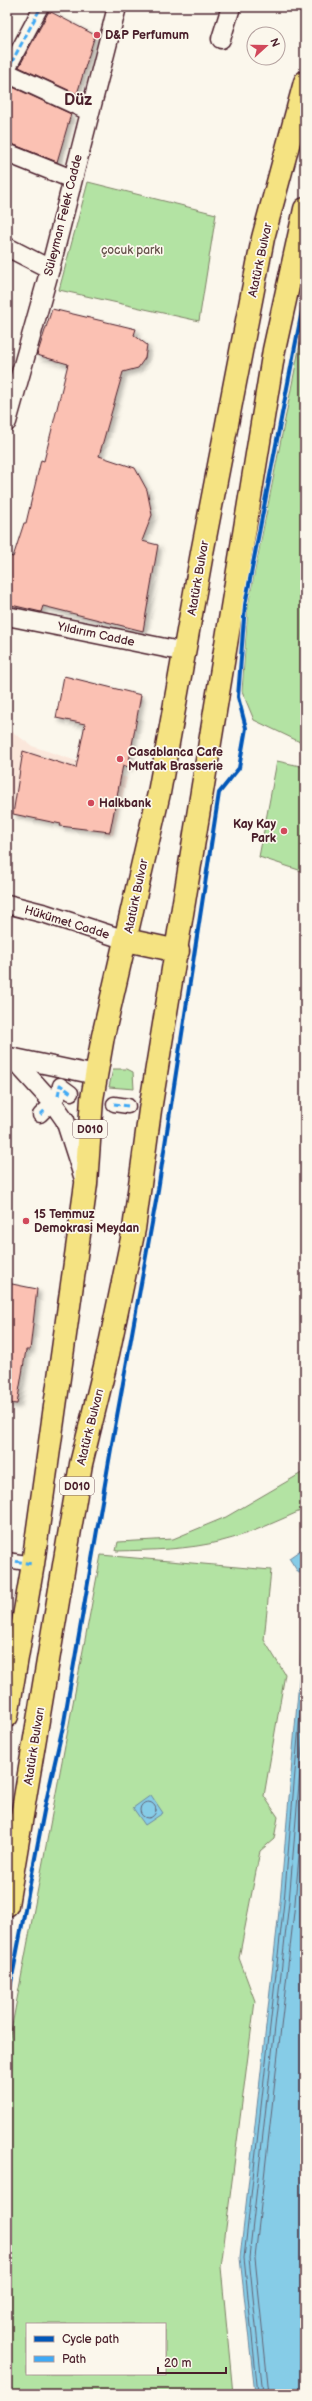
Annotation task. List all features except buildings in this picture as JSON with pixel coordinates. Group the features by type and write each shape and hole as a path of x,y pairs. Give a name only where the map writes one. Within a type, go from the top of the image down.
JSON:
{"highway":[{"name":"Atatürk Bulvar","path":"96,1075 103,1036 159,793 263,238 305,82"},
{"name":"D010","path":"178,951 274,350 305,209"},
{"path":"126,940 178,951"},
{"name":"Atatürk Bulvarı","path":"7,1905 81,1464 108,1354 134,1229 150,1110 178,951"},
{"name":"D010","path":"7,1716 33,1564 86,1184 92,1099 96,1075"}],"street":[{"path":"41,7 7,72 89,111"},
{"name":"Süleyman Felek Cadde","path":"7,422 13,376 50,269 89,111 117,7"},
{"path":"221,39 231,7"},
{"path":"7,153 72,179"},
{"path":"7,247 50,269"},
{"name":"Yıldırım Cadde","path":"7,616 185,652"},
{"name":"Hükümet Cadde","path":"7,904 46,914 126,940"},
{"path":"10,1057 96,1075"},
{"path":"10,1057 54,1103 65,1120 86,1184"},
{"path":"114,1104 128,1106"},
{"path":"7,1560 33,1564"}],"shaded area":[{"path":"7,728 32,746 127,778 113,835 7,813"}],"green space":[{"name":"çocuk parkı","path":"88,182 216,214 199,321 59,290"},
{"path":"305,319 305,729 300,742 254,720 242,691 248,605"},
{"name":"Kay Kay Park","path":"277,761 305,767 305,872 259,857"},
{"path":"113,1069 127,1069 133,1072 134,1089 109,1087"},
{"path":"305,1471 305,1509 244,1535 196,1546 169,1549 116,1551 118,1542 173,1539 226,1517"},
{"path":"101,1555 271,1570 264,1640 285,1674 264,1796 278,1817 274,1839 260,1851 239,1958 255,2001 221,2267 233,2394 7,2394 7,2052"}],"water":[{"path":"305,1547 305,2394 255,2394 240,2258 280,1902 304,1622 301,1603 303,1580 289,1558"},
{"path":"151,1795 163,1813 145,1825 133,1808"}],"pier":[{"path":"296,1573 305,1574 305,1614 301,1614 301,1580"}],"marked path":[{"path":"7,71 41,7"},
{"path":"58,1096 60,1085 71,1093"},
{"path":"114,1104 128,1106"},
{"path":"40,1115 45,1110"},
{"path":"7,1560 33,1564"}],"cycle path":[{"path":"7,2003 45,1806 64,1722 111,1449 158,1190 219,793 239,768 246,728 238,697 245,605 305,295"}],"place":[{"name":"D&P Perfumum","path":"97,35"},
{"name":"Casablanca Cafe Mutfak Brasserie","path":"120,759"},
{"name":"Halkbank","path":"91,803"},
{"name":"Kay Kay Park","path":"284,831"},
{"name":"15 Temmuz Demokrasi Meydan","path":"26,1221"}],"district":[{"name":"Düz","path":"78,99"}]}
